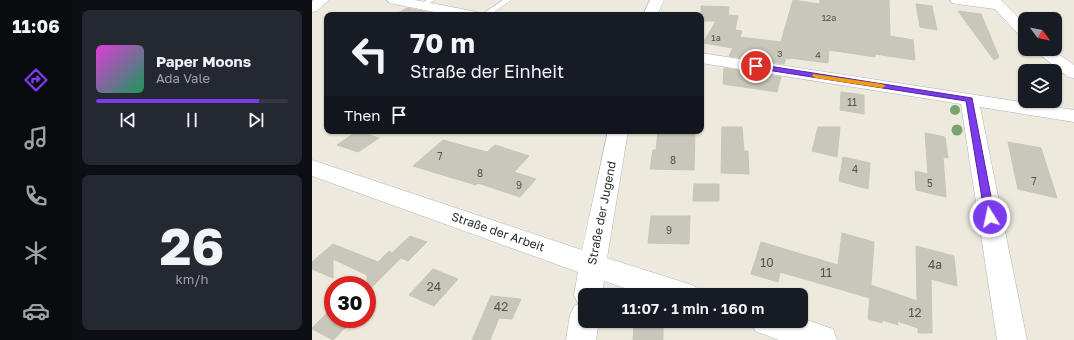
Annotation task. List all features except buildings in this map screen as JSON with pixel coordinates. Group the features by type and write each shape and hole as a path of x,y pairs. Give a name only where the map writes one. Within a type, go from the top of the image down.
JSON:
{"street":[{"path":"312,8 322,0"},
{"path":"394,0 427,3 461,12"},
{"path":"651,12 657,0"},
{"path":"957,0 996,2 1018,26"},
{"path":"1051,56 1074,73"},
{"path":"704,58 1074,116"},
{"path":"969,99 1012,340"},
{"name":"Straße der Jugend","path":"589,288 617,134"},
{"name":"Straße der Arbeit","path":"312,168 664,288"},
{"path":"581,340 583,328"},
{"path":"787,328 822,340"}],"lane":[{"path":"490,12 508,0"}],"slow traffic":[{"path":"816,76 882,86"}],"route":[{"path":"756,66 969,99 990,217"}]}
